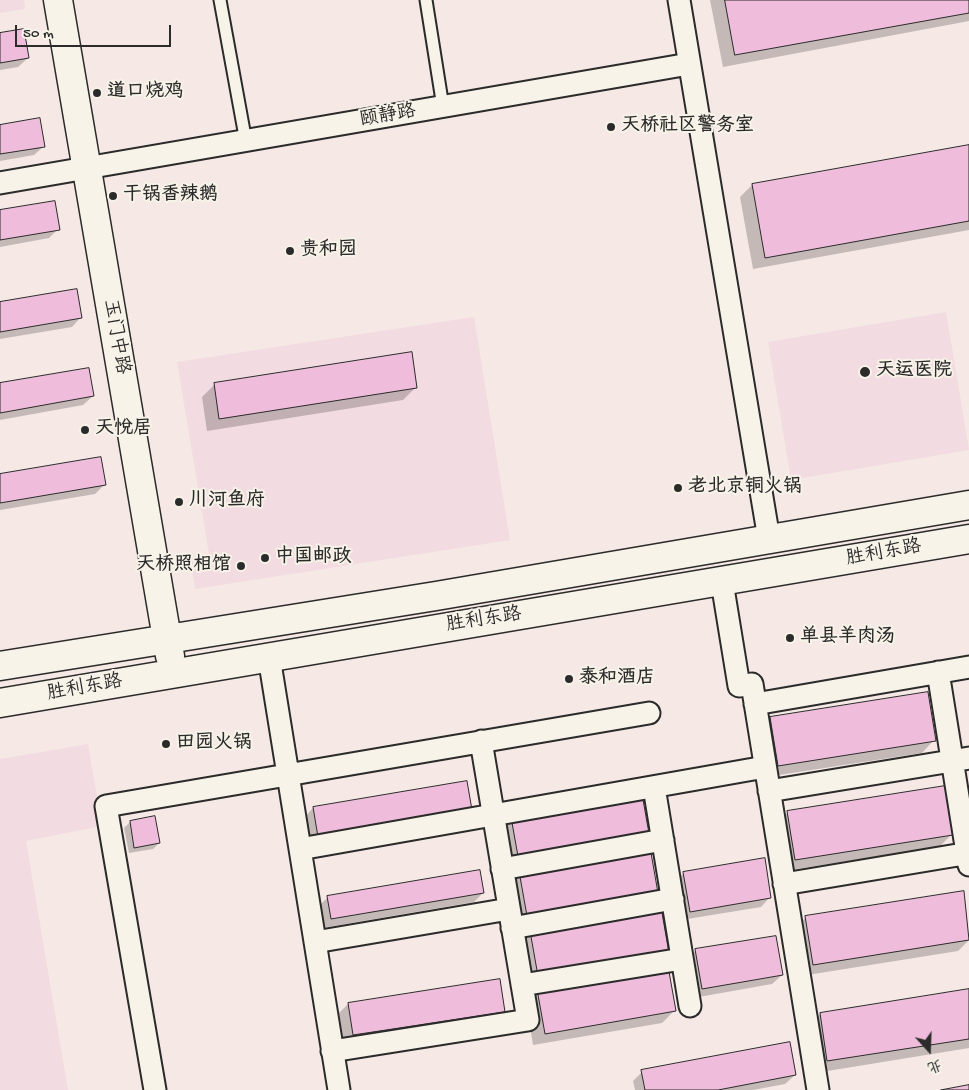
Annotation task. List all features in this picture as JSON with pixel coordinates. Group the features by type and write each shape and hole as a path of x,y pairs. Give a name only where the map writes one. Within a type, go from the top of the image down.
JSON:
{"main road":[{"name":"玉门中路","path":"58,0 174,674"},
{"name":"胜利东路","path":"0,666 427,598 969,505"},
{"name":"胜利东路","path":"0,703 969,539"}],"street":[{"path":"678,0 769,539"},
{"name":"颐静路","path":"0,183 690,64"},
{"path":"722,582 739,686 752,684 818,1090"},
{"path":"269,657 338,1090"},
{"path":"755,704 969,667"},
{"path":"784,884 968,857 961,759 938,672"},
{"path":"155,1090 106,806 649,712"},
{"path":"332,1051 528,1020 481,741"},
{"path":"769,792 961,759"},
{"path":"300,849 765,767"},
{"path":"654,787 690,1006"},
{"path":"502,869 663,840"},
{"path":"315,942 673,899"},
{"path":"522,985 682,959"}],"lane":[{"path":"220,0 246,142"},
{"path":"426,0 443,107"}],"shaded area":[{"path":"0,0 24,0 25,9 0,13"},
{"name":"天运医院","path":"946,312 969,450 791,480 768,342"},
{"path":"474,317 510,540 195,589 190,557 209,554 177,362"},
{"path":"88,744 102,826 26,841 68,1090 0,1090 0,759"}],"building":[{"path":"725,0 969,0 969,13 735,55"},
{"path":"24,29 29,58 0,63 0,33"},
{"path":"40,118 45,147 0,154 0,125"},
{"path":"969,145 969,221 765,258 752,184"},
{"path":"55,201 60,230 0,240 0,210"},
{"path":"77,289 82,318 0,332 0,302"},
{"path":"412,352 417,388 219,419 214,383"},
{"path":"89,368 94,396 0,413 0,383"},
{"path":"101,457 106,485 0,503 0,474"},
{"path":"928,692 936,741 778,766 770,717"},
{"path":"467,781 472,810 318,837 313,807"},
{"path":"945,786 953,835 795,860 787,811"},
{"path":"642,794 650,839 519,862 511,817"},
{"path":"155,816 160,843 134,848 130,821"},
{"path":"650,847 658,893 527,916 519,871"},
{"path":"765,858 771,898 690,912 683,872"},
{"path":"480,870 484,893 331,919 327,896"},
{"path":"964,891 969,940 813,965 805,916"},
{"path":"661,907 669,953 538,976 530,931"},
{"path":"776,936 783,975 702,989 695,949"},
{"path":"668,966 676,1011 545,1034 537,989"},
{"path":"500,979 505,1012 353,1035 348,1003"},
{"path":"969,989 969,1039 827,1061 820,1013"},
{"path":"790,1042 796,1075 718,1090 645,1090 641,1070"},
{"path":"969,1085 969,1090 941,1090"}],"place":[{"name":"道口烧鸡","path":"97,93"},
{"name":"天桥社区警务室","path":"611,127"},
{"name":"干锅香辣鹅","path":"113,196"},
{"name":"贵和园","path":"290,251"},
{"name":"天运医院","path":"865,372"},
{"name":"天悦居","path":"85,430"},
{"name":"老北京铜火锅","path":"678,488"},
{"name":"川河鱼府","path":"179,502"},
{"name":"中国邮政","path":"265,558"},
{"name":"天桥照相馆","path":"241,566"},
{"name":"单县羊肉汤","path":"790,638"},
{"name":"泰和酒店","path":"569,679"},
{"name":"田园火锅","path":"166,744"}]}
